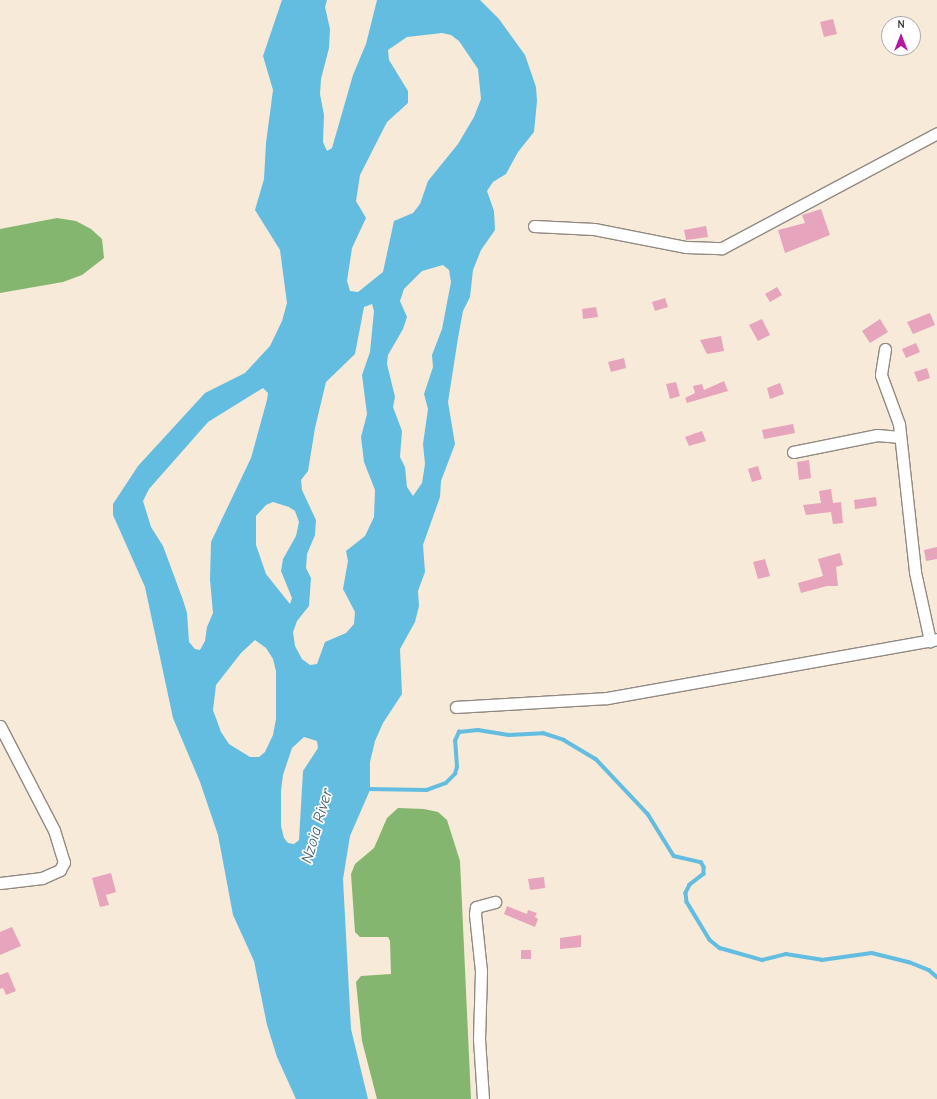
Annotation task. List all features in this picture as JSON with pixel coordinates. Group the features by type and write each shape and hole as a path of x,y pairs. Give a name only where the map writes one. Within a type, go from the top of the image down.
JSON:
{"street":[{"path":"534,226 594,229 686,247 722,248 937,133"},
{"path":"456,707 607,698 934,640 915,572 898,419 881,375 885,349"},
{"path":"793,452 877,435 900,437"},
{"path":"0,726 54,830 64,862 60,870 42,878 0,883"},
{"path":"483,1099 479,1039 481,971 475,914 476,907 495,902"}],"green space":[{"path":"57,218 76,221 91,229 102,239 104,258 82,275 63,282 0,293 0,229"},
{"path":"398,808 424,809 438,812 447,820 460,861 471,1099 377,1099 362,1041 356,982 361,976 391,974 390,941 388,937 360,937 355,932 351,874 355,864 374,848 387,818"}],"water":[{"name":"Nzoia River","path":"282,0 327,0 325,7 330,29 329,48 321,79 320,94 324,115 323,142 327,151 332,148 353,75 366,44 377,0 480,0 499,19 525,55 536,87 537,101 534,132 518,152 506,174 493,182 487,191 494,211 495,230 481,250 473,270 470,297 463,311 448,402 455,444 441,481 440,497 423,545 425,572 418,591 419,606 415,622 400,649 402,694 383,723 375,741 370,762 370,790 350,836 343,879 351,1029 368,1099 296,1099 277,1057 267,1025 254,961 233,915 218,835 200,782 173,718 145,587 113,515 113,504 138,466 205,393 245,373 270,346 282,321 287,303 280,250 255,210 264,179 266,143 273,90 263,56","holes":["442,33 451,35 459,41 478,69 481,99 474,117 458,144 428,181 420,204 413,213 394,221 383,272 358,292 350,291 347,281 352,248 366,218 356,201 360,175 387,122 408,103 408,91 389,60 388,50 407,37","443,265 449,270 451,282 442,329 432,355 433,367 424,394 428,409 423,444 425,464 422,483 413,496 407,487 405,467 400,457 402,431 393,407 395,397 387,364 388,355 403,329 407,317 400,301 404,289 422,271","372,304 374,311 370,352 362,375 367,414 361,437 364,462 375,490 374,517 365,536 346,551 348,561 343,589 355,612 354,624 346,633 325,642 317,664 310,665 302,659 295,646 293,632 297,621 309,606 311,578 306,568 307,554 315,535 316,520 302,490 301,480 308,471 315,428 326,382 355,354 364,307","263,388 268,393 251,458 211,542 210,580 213,613 207,627 205,641 200,650 195,649 189,642 187,613 183,600 163,546 151,527 143,501 149,489 208,422","273,502 289,507 295,511 299,522 296,536 283,559 281,571 292,598 290,604 266,574 256,545 256,516 266,505","255,640 266,648 273,659 276,671 276,719 273,735 265,752 259,757 250,757 229,744 221,732 213,710 216,685 241,653","304,737 317,741 318,748 303,771 299,840 294,844 288,843 284,838 281,826 281,791 283,775 292,748"]}],"building":[{"path":"833,19 837,34 824,37 820,22"},
{"path":"821,209 830,235 785,253 778,230 805,223 802,215"},
{"path":"706,226 708,237 686,240 684,230"},
{"path":"777,287 782,295 770,302 765,294"},
{"path":"665,298 668,307 655,311 652,302"},
{"path":"596,307 598,317 583,319 582,309"},
{"path":"930,313 935,325 913,334 907,322"},
{"path":"762,319 770,335 758,341 749,325"},
{"path":"880,319 888,332 870,343 862,331"},
{"path":"721,336 724,351 707,354 700,340"},
{"path":"916,343 920,352 906,358 902,349"},
{"path":"624,358 626,368 611,372 608,362"},
{"path":"927,368 930,378 918,382 914,372"},
{"path":"724,381 728,391 687,403 685,398 695,393 693,386 702,384 704,390"},
{"path":"676,382 680,396 670,399 666,384"},
{"path":"780,383 784,394 770,399 767,388"},
{"path":"793,424 795,433 764,439 762,430"},
{"path":"702,431 706,441 689,446 685,437"},
{"path":"809,460 811,478 799,480 797,462"},
{"path":"758,466 762,479 752,482 748,469"},
{"path":"831,489 833,503 841,502 843,523 833,524 831,512 806,515 803,505 821,503 819,491"},
{"path":"876,497 877,506 855,509 854,500"},
{"path":"937,547 937,559 926,561 924,550"},
{"path":"840,553 843,565 836,567 838,586 827,586 801,593 798,583 823,576 818,559"},
{"path":"765,559 770,576 758,579 753,562"},
{"path":"111,873 116,892 106,895 109,905 100,907 92,878"},
{"path":"544,877 545,888 530,890 528,879"},
{"path":"507,906 527,914 528,910 537,913 535,917 538,919 535,927 504,914"},
{"path":"12,927 21,946 0,955 0,932"},
{"path":"581,935 581,947 560,949 560,938"},
{"path":"521,950 531,950 531,959 521,959"},
{"path":"8,972 16,991 6,995 3,988 0,989 0,975"}],"waterway":[{"path":"367,789 427,790 446,783 455,774 457,767 455,741 459,732 478,730 509,735 543,733 564,740 596,759 648,814 674,856 701,862 704,867 704,874 690,885 686,893 687,902 710,940 720,948 762,960 786,954 822,960 872,953 909,962 929,970 937,977"}]}
